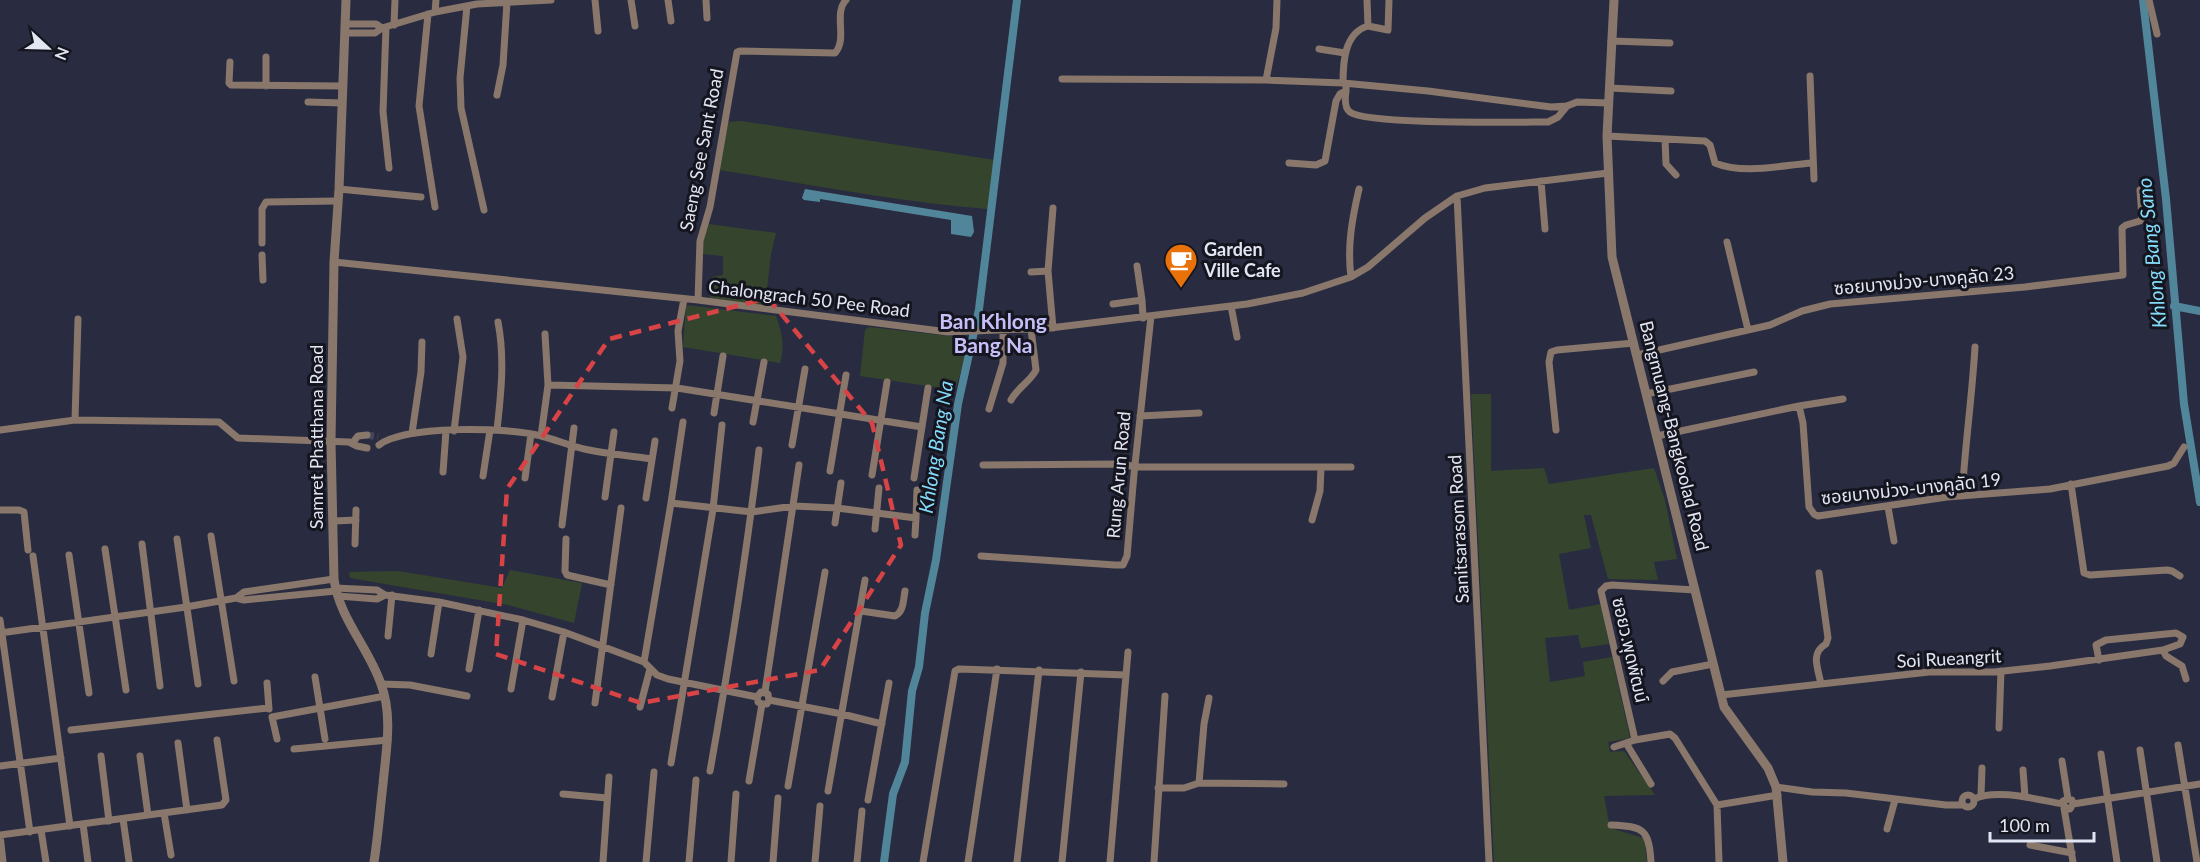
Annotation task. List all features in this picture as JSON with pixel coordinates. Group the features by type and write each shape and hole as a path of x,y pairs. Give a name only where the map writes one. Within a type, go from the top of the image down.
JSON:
{"street":[{"name":"Samret Phatthana Road","path":"346,0 334,262 334,441 345,520 336,589 381,684 387,709 388,740 374,862"},
{"path":"389,168 383,112 387,27 395,0"},
{"path":"435,207 419,106 432,13 436,0"},
{"path":"345,29 375,33 432,13 477,2 551,0"},
{"path":"595,0 598,32"},
{"path":"631,0 635,26"},
{"path":"668,0 671,21"},
{"path":"706,0 707,18"},
{"name":"Saeng See Sant Road","path":"698,300 700,241 710,207 737,52 835,53 840,45 840,9 846,0"},
{"path":"1266,80 1276,28 1277,0"},
{"path":"1367,0 1368,26"},
{"path":"1389,0 1388,30 1368,26 1361,28 1346,53 1345,86 1347,109 1350,112 1358,116 1394,119 1548,122 1558,117 1567,105"},
{"name":"Bangmuang-Bangkoolad Road","path":"1614,0 1607,136 1612,257 1724,707 1768,768 1777,791 1783,862"},
{"path":"2149,0 2157,34"},
{"path":"497,94 503,65 507,2"},
{"path":"467,6 460,78 461,108 484,210"},
{"path":"1611,41 1670,43"},
{"path":"1319,49 1346,53"},
{"path":"266,57 266,86"},
{"path":"230,62 229,83 231,86 343,86"},
{"path":"1810,76 1814,179"},
{"path":"1062,79 1266,80 1428,91 1551,107 1577,102 1608,103"},
{"path":"1289,163 1316,165 1325,161 1336,101 1345,86"},
{"path":"1609,88 1671,91"},
{"path":"308,102 342,104"},
{"path":"1607,136 1708,142 1716,163 1727,167 1752,168 1812,163"},
{"path":"1665,139 1666,164 1676,175"},
{"name":"Chalongrach 50 Pee Road","path":"334,262 698,300 948,332 1053,328 1231,306 1303,292 1351,277 1368,267 1425,218 1457,196 1485,188 1608,173"},
{"path":"1541,181 1545,229"},
{"path":"339,189 421,197"},
{"path":"1351,277 1348,254 1359,189"},
{"name":"ซอยบางม่วง-บางคูลัด 23","path":"1637,355 1748,330 1781,321 1811,308 1830,304 2025,287 2123,275 2122,228 2142,218 2140,190"},
{"name":"Sanitsarasom Road","path":"1457,196 1489,862"},
{"path":"262,243 262,209 266,202 337,201"},
{"path":"1053,208 1048,271 1053,328"},
{"path":"1727,242 1748,330"},
{"path":"262,255 263,280"},
{"name":"Rung Arun Road","path":"981,556 1123,565 1127,556 1147,317 1137,266"},
{"path":"1031,272 1048,271"},
{"path":"672,408 680,361 678,331 684,299"},
{"path":"1113,304 1142,300"},
{"path":"1231,306 1237,336"},
{"path":"75,420 78,318"},
{"path":"443,472 463,357 458,319"},
{"path":"483,476 493,430 502,358 498,322"},
{"path":"1011,400 1016,390 1032,378 1036,370 1031,329"},
{"path":"989,409 1003,363 1003,331"},
{"path":"541,436 548,385 545,334"},
{"path":"412,433 421,372 422,342"},
{"path":"1556,430 1549,362 1551,352 1634,343"},
{"path":"1962,496 1975,347"},
{"path":"714,413 723,356"},
{"path":"753,422 764,362"},
{"path":"792,445 805,369"},
{"path":"1646,394 1754,372"},
{"path":"830,471 846,375"},
{"path":"872,475 887,382"},
{"path":"548,385 676,387 922,427"},
{"path":"914,478 928,388"},
{"path":"1657,436 1843,399"},
{"name":"ซอยบางม่วง-บางคูลัด 19","path":"1799,406 1803,423 1811,511 1818,516 1962,496 2031,492 2168,466 2174,463 2184,447"},
{"path":"1140,416 1199,412"},
{"path":"0,429 75,420 219,422 238,438 351,442 367,448"},
{"path":"644,662 672,503 683,422"},
{"path":"671,763 712,509 722,425"},
{"path":"562,525 574,428"},
{"path":"381,440 412,433 493,430 531,434 570,446 652,459"},
{"path":"605,497 614,432"},
{"path":"525,478 531,434"},
{"path":"351,442 358,436 367,435"},
{"path":"646,498 655,441"},
{"path":"710,771 725,690 759,450"},
{"path":"749,781 768,693 765,692 799,465"},
{"path":"983,465 1351,467"},
{"path":"1312,520 1320,491 1321,467"},
{"path":"835,524 841,483"},
{"path":"2071,484 2084,573 2090,575 2167,570 2181,576"},
{"path":"875,529 879,488"},
{"path":"915,535 917,490"},
{"path":"672,503 752,512 794,506 837,508 916,518"},
{"path":"1888,507 1894,540"},
{"path":"595,703 621,508"},
{"path":"0,510 24,512 43,626 70,826"},
{"path":"355,544 345,520 356,510"},
{"path":"211,536 234,681"},
{"path":"177,539 198,684"},
{"path":"566,539 565,571 567,576 610,585"},
{"path":"142,544 160,686"},
{"path":"105,549 126,690"},
{"path":"69,555 89,693"},
{"path":"788,786 825,572"},
{"path":"1819,573 1828,638 1826,644 1819,648 1816,656 1821,684"},
{"path":"828,791 865,580"},
{"name":"ซอยว.พุดพัฒน์","path":"1635,740 1601,591 1606,586 1612,585 1695,590"},
{"path":"236,598 244,592 274,588 336,589 377,599 388,595 439,602 523,620 564,632 644,662 657,675 683,683 757,697"},
{"path":"274,588 275,597"},
{"path":"1,633 236,598 244,600 336,589"},
{"path":"861,611 895,616 900,613 905,591"},
{"path":"388,595 388,636"},
{"path":"431,654 439,602"},
{"path":"469,669 479,610"},
{"path":"0,620 30,832"},
{"path":"511,689 523,620"},
{"path":"552,697 564,632"},
{"name":"Soi Rueangrit","path":"1721,695 1937,672 2001,671 2099,660 2163,650 2177,646 2183,637 2176,633 2106,640 2096,645 2099,660"},
{"path":"2163,650 2166,656 2182,666 2186,679"},
{"path":"1110,862 1128,652"},
{"path":"1663,681 1672,672 1713,664"},
{"path":"640,707 650,669"},
{"path":"923,862 955,671 959,669 997,669 1126,675"},
{"path":"968,862 997,669"},
{"path":"1017,862 1039,670"},
{"path":"1999,728 2001,671"},
{"path":"1062,862 1081,672"},
{"path":"315,677 325,739"},
{"path":"267,683 268,708 278,739"},
{"path":"868,800 889,683"},
{"path":"381,684 410,685 467,696"},
{"path":"757,697 761,692 765,692"},
{"path":"272,717 385,696"},
{"path":"1154,862 1165,696"},
{"path":"757,697 758,702 803,706 882,724"},
{"path":"1199,783 1204,724 1209,698"},
{"path":"71,730 268,708"},
{"path":"1614,747 1635,740 1670,734 1675,738 1717,805 1719,862"},
{"path":"3,862 0,835 224,803 226,800 217,740"},
{"path":"294,749 388,740"},
{"path":"178,743 187,810"},
{"path":"1626,743 1651,784"},
{"path":"2178,745 2197,862"},
{"path":"2140,750 2157,862"},
{"path":"2101,754 2117,862"},
{"path":"101,756 109,821"},
{"path":"140,756 148,815"},
{"path":"0,766 61,758"},
{"path":"2062,761 2073,862"},
{"path":"1978,797 1982,768"},
{"path":"2023,770 2025,797"},
{"path":"646,862 654,772"},
{"path":"603,862 609,777"},
{"path":"689,862 696,780"},
{"path":"1158,788 1184,788 1199,783 1284,784"},
{"path":"1717,805 1777,791 1846,793 1946,805 1963,804 1962,799 1967,795 2025,797 2067,804 2200,784"},
{"path":"563,794 608,798"},
{"path":"732,862 736,794"},
{"path":"773,862 778,798"},
{"path":"1887,829 1895,800"},
{"path":"815,862 820,806"},
{"path":"857,862 862,811"},
{"path":"164,813 171,855"},
{"path":"123,819 129,861"},
{"path":"82,824 88,862"},
{"path":"1611,825 1635,828 1647,836 1650,840 1651,862"},
{"path":"41,830 46,862"},
{"path":"2030,845 2072,853"}],"highlighted area":[{"path":"768,298 872,423 901,545 820,670 641,703 496,654 507,489 609,339"}],"green space":[{"path":"742,121 995,160 988,209 887,197 719,170 728,122"},
{"path":"709,224 776,233 771,254 765,306 710,298 712,277 723,275 723,256 703,254 703,237"},
{"path":"686,305 776,316 782,340 780,363 683,347"},
{"path":"869,327 967,338 968,349 955,390 860,376 865,330"},
{"path":"1471,394 1491,394 1491,471 1544,468 1549,484 1654,468 1665,500 1677,559 1654,562 1658,580 1608,579 1591,515 1584,515 1591,548 1559,554 1569,610 1601,604 1609,644 1581,648 1578,635 1545,638 1550,682 1585,676 1583,662 1612,657 1630,738 1608,742 1610,752 1624,751 1655,795 1604,796 1610,828 1644,838 1647,862 1494,862"},
{"path":"510,570 582,583 574,623 508,605 350,578 349,572 398,571 502,588"}],"water":[{"path":"805,189 972,216 974,232 971,237 951,234 951,220 820,199 820,202 804,200 802,198"}],"waterway":[{"name":"Khlong Bang Na","path":"884,862 893,794 905,762 912,691 919,667 925,613 936,560 958,404 979,309 1017,0"},
{"name":"Khlong Bang Sano","path":"2143,0 2166,199 2184,404 2200,502"},
{"path":"2174,306 2200,311"}],"tunnel":[{"path":"367,435 378,437"}],"place":[{"name":"Garden Ville Cafe","path":"1181,289"}],"district":[{"name":"Ban Khlong Bang Na","path":"993,334"}]}
